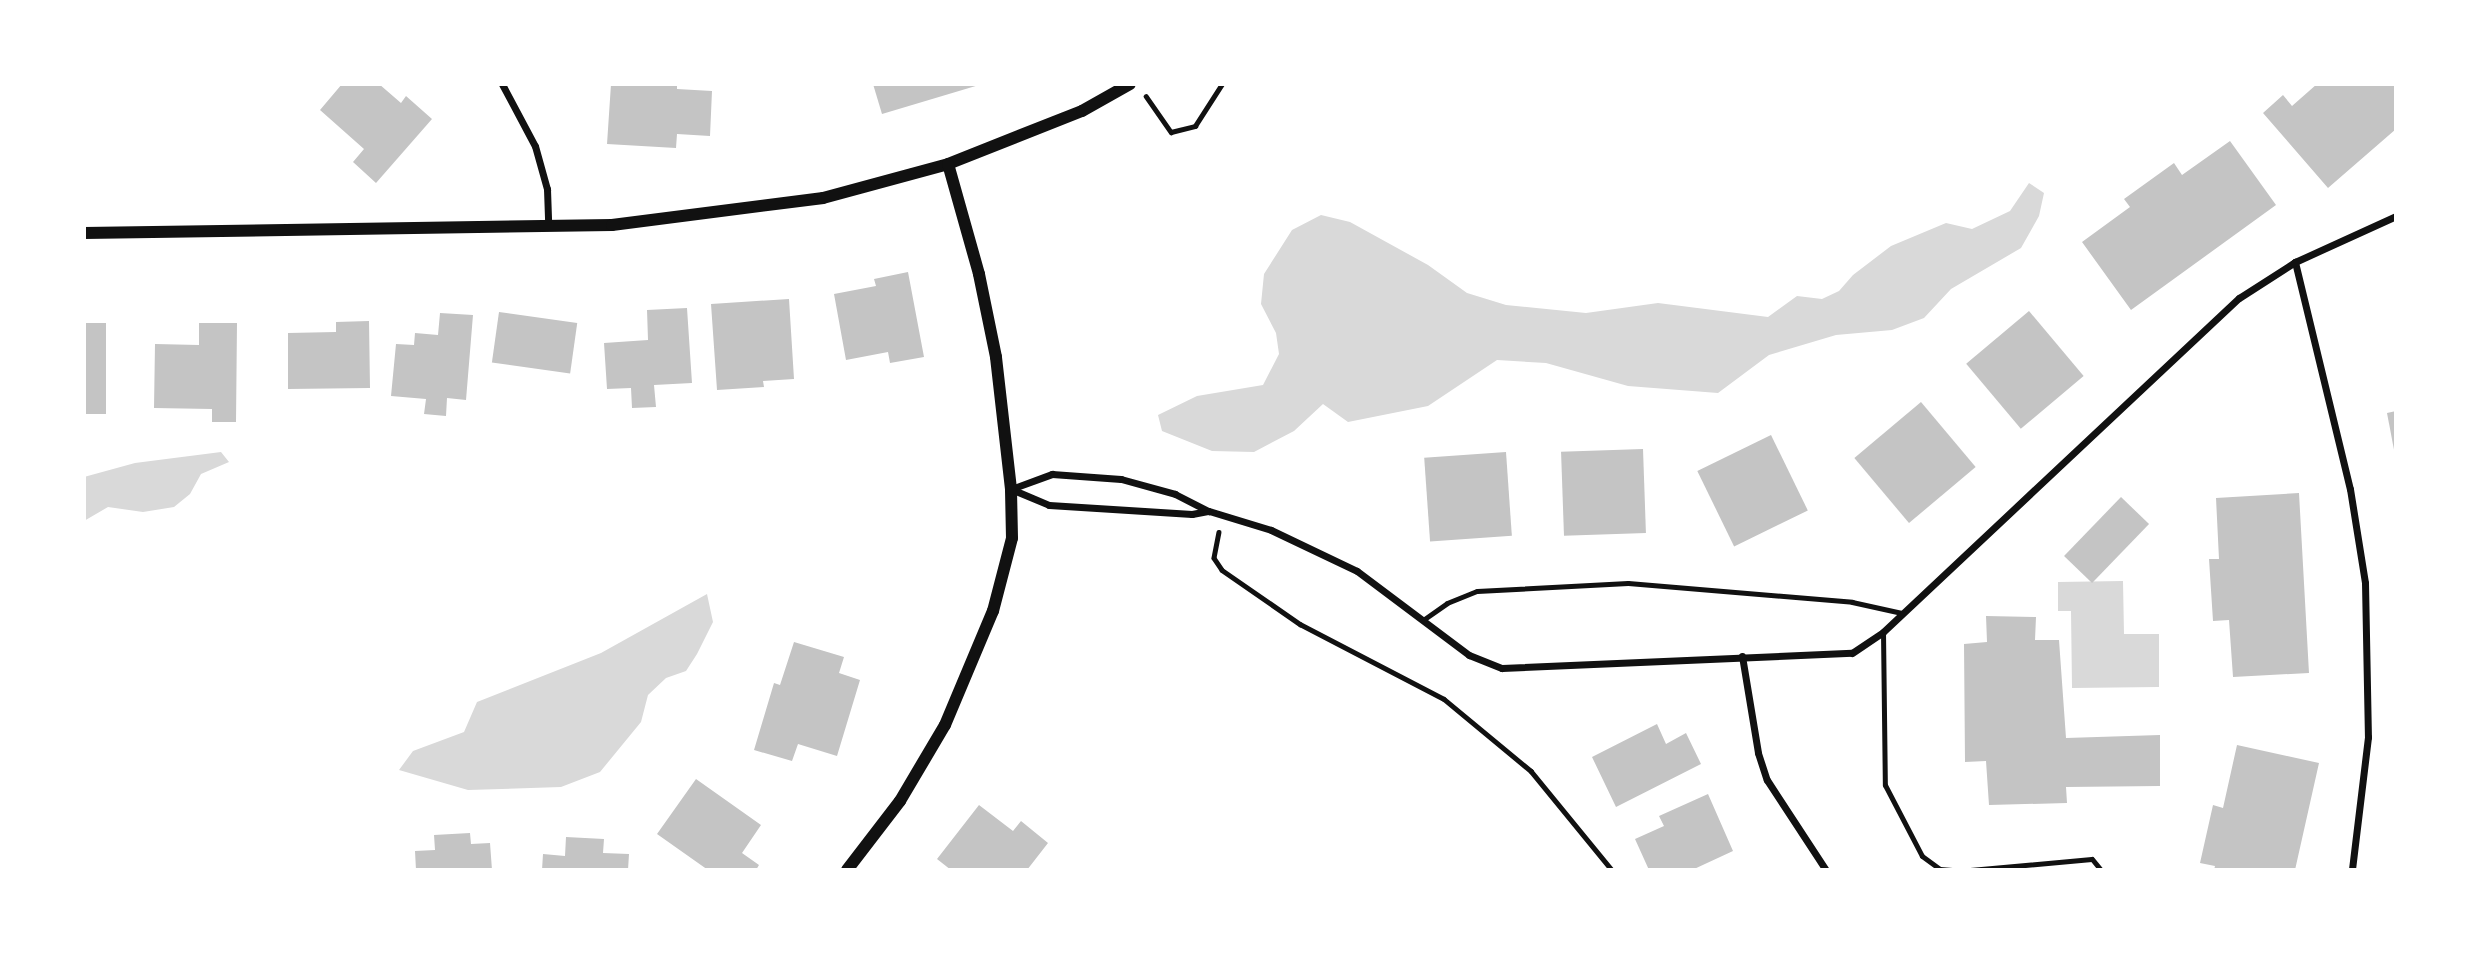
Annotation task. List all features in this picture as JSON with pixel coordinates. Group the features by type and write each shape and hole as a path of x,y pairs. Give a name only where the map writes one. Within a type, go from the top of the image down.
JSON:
{"street":[{"path":"502,84 535,146 548,189 548,228"},
{"path":"84,233 612,225 823,198 948,164 1082,111 1130,84"},
{"path":"847,870 918,774 960,696 1008,557 1011,489 990,320 948,164"},
{"path":"1011,489 1052,474 1121,479 1175,494 1209,511 1271,530 1340,562 1382,587 1476,660 1502,668 1742,656 1837,656 1868,646 2239,298 2295,262 2396,216"},
{"path":"2295,262 2350,489 2365,583 2368,737 2352,870"},
{"path":"1011,489 1049,505 1192,514 1209,511"},
{"path":"1742,656 1758,753 1767,780 1826,870"}],"lane":[{"path":"1423,620 1447,603 1477,592 1628,583 1852,602 1902,614"},
{"path":"1883,632 1885,785 1922,856 1940,869 1952,870"},
{"path":"1970,870 2092,859 2101,870"}],"path":[{"path":"1144,93 1171,132 1195,126 1222,84"},
{"path":"1224,514 1214,558 1222,570 1300,624 1444,699 1531,771 1612,870"}],"shaded area":[{"path":"2029,183 2044,193 2039,216 2021,248 1951,289 1924,318 1892,330 1836,335 1769,355 1718,393 1628,386 1546,363 1497,360 1428,406 1348,422 1323,404 1294,431 1254,452 1212,451 1162,431 1158,415 1197,396 1263,385 1279,354 1276,333 1261,304 1264,274 1292,230 1321,215 1350,222 1428,265 1467,293 1506,305 1586,313 1658,303 1768,317 1797,296 1822,299 1839,291 1853,275 1891,246 1946,223 1972,229 2010,211"},
{"path":"221,452 229,462 201,474 190,494 174,507 143,512 108,507 84,521 84,477 135,463"},
{"path":"2123,581 2124,634 2159,634 2159,687 2072,688 2071,611 2058,611 2058,582"},
{"path":"707,594 713,622 697,654 686,671 666,678 648,695 641,722 600,772 561,787 468,790 399,770 413,751 464,732 477,702 601,653"}],"building":[{"path":"342,84 379,84 401,103 406,96 432,119 376,183 353,162 364,149 320,110"},
{"path":"611,84 677,84 677,89 712,91 710,136 677,134 676,148 607,144"},
{"path":"873,84 979,84 979,85 882,114"},
{"path":"2317,84 2396,84 2396,129 2328,188 2263,113 2283,95 2292,106"},
{"path":"2230,141 2276,205 2131,310 2082,242 2130,207 2124,199 2174,163 2182,175"},
{"path":"908,272 924,357 890,363 888,352 846,360 834,294 876,286 874,279"},
{"path":"789,299 794,379 763,381 764,387 717,390 711,304"},
{"path":"687,308 692,383 654,385 656,407 632,408 631,388 607,389 604,343 648,340 647,310"},
{"path":"2029,311 2084,376 2021,429 1966,364"},
{"path":"499,312 577,323 570,373 492,363"},
{"path":"440,313 473,315 466,400 447,398 446,416 424,414 426,399 391,396 396,344 414,345 415,333 438,335"},
{"path":"369,321 370,388 288,389 288,333 336,332 336,322"},
{"path":"84,323 106,323 106,414 84,414"},
{"path":"199,323 237,323 236,422 212,422 212,409 154,408 155,344 199,345"},
{"path":"1921,402 1976,467 1909,523 1854,458"},
{"path":"2396,411 2396,455 2395,455 2387,413"},
{"path":"1771,435 1808,510 1734,546 1697,471"},
{"path":"1643,449 1646,533 1564,536 1561,452"},
{"path":"1506,452 1512,536 1430,542 1424,458"},
{"path":"2299,493 2309,673 2233,677 2229,620 2213,621 2209,559 2219,559 2216,498"},
{"path":"2121,497 2149,524 2092,583 2064,556"},
{"path":"1986,616 2036,617 2035,640 2059,640 2066,738 2160,735 2160,786 2066,787 2067,803 1989,805 1986,761 1965,762 1964,644 1987,642"},
{"path":"794,642 844,657 839,673 860,680 837,756 798,744 792,761 754,750 774,683 780,685"},
{"path":"1657,724 1666,744 1686,733 1701,764 1616,807 1592,757"},
{"path":"2237,745 2319,763 2295,870 2214,870 2215,866 2200,863 2213,805 2223,808"},
{"path":"696,779 761,825 742,853 759,865 756,870 708,870 657,834"},
{"path":"1708,794 1733,851 1692,870 1649,870 1635,839 1664,826 1659,816"},
{"path":"979,805 1013,831 1021,821 1048,843 1027,870 951,870 937,859"},
{"path":"470,833 471,844 490,843 492,870 416,870 415,851 435,850 434,835"},
{"path":"566,837 604,839 603,853 629,854 628,870 542,870 543,854 565,856"}]}
